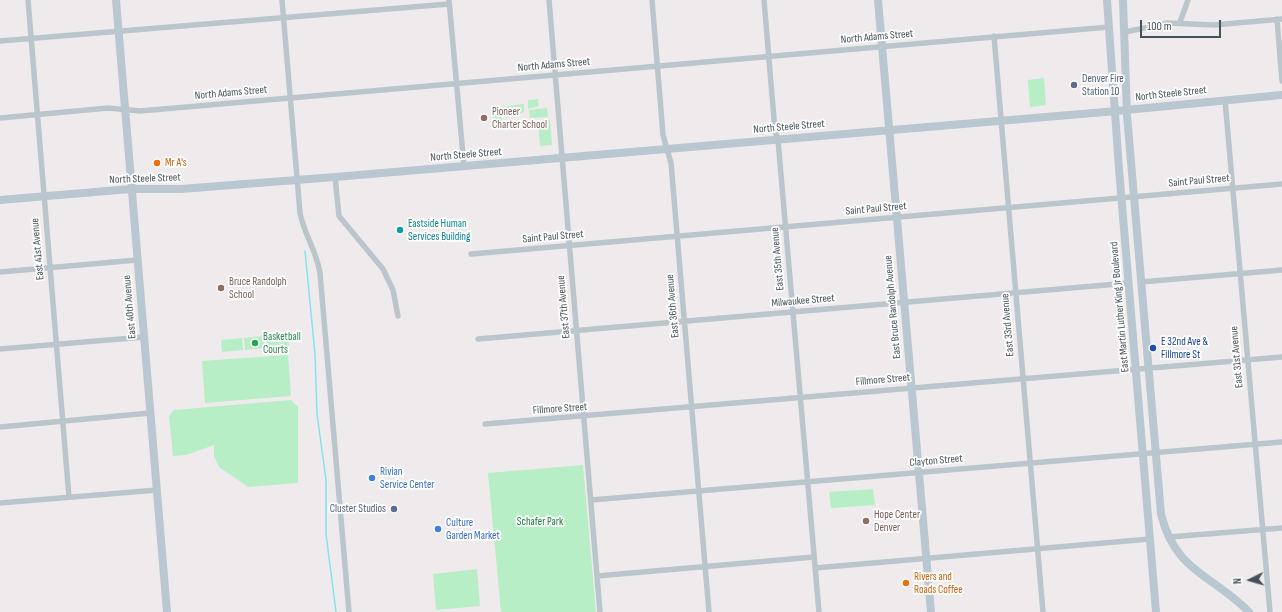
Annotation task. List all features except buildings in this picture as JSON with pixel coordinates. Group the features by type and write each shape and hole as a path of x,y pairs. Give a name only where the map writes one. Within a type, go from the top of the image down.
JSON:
{"street":[{"name":"East 41st Avenue","path":"28,0 69,497"},
{"name":"East 40th Avenue","path":"116,0 167,612"},
{"path":"282,0 290,99 294,180 303,224 316,253 320,274 349,612"},
{"name":"East 37th Avenue","path":"549,0 600,612"},
{"name":"East 36th Avenue","path":"652,0 663,135 671,163 709,612"},
{"name":"East 35th Avenue","path":"764,0 775,131 778,140 786,227 819,612"},
{"name":"East Bruce Randolph Avenue","path":"878,0 931,612"},
{"name":"East Martin Luther King Jr Boulevard","path":"1107,0 1114,111 1156,612"},
{"name":"East Martin Luther King Jr Boulevard","path":"1123,0 1128,31 1126,109 1155,453 1160,511 1169,537"},
{"path":"1180,22 1188,0"},
{"path":"0,41 284,18 449,2 464,166"},
{"path":"1128,31 1180,22 1214,25 1279,19 1282,81"},
{"name":"North Adams Street","path":"0,118 108,108 140,111 290,99 1109,27"},
{"name":"East 33rd Avenue","path":"994,36 1043,612"},
{"name":"North Steele Street","path":"0,200 131,189 181,190 667,148 778,140 1282,95"},
{"name":"East 31st Avenue","path":"1225,100 1270,612"},
{"path":"335,177 339,216 385,272 394,294 398,316"},
{"name":"Saint Paul Street","path":"471,254 1282,184"},
{"path":"0,272 137,260"},
{"path":"1141,282 1282,270"},
{"name":"Milwaukee Street","path":"478,339 1129,283"},
{"path":"0,349 144,337"},
{"name":"Fillmore Street","path":"485,424 692,408 1282,356"},
{"path":"0,427 150,413"},
{"name":"Clayton Street","path":"591,500 1282,442"},
{"path":"0,503 157,490"},
{"path":"1249,612 1189,566 1175,549 1169,537 1282,528"},
{"path":"815,568 1150,539"},
{"path":"597,576 814,557"}],"green space":[{"path":"1044,78 1046,105 1030,107 1028,80"},
{"path":"538,99 539,106 528,109 528,100"},
{"path":"524,104 524,112 519,114 509,112 501,107"},
{"path":"547,108 548,117 530,118 529,110"},
{"path":"492,114 501,117 504,123 493,124"},
{"path":"550,120 552,145 540,146 538,121"},
{"path":"288,334 289,346 267,348 266,336"},
{"name":"Basketball Courts","path":"264,336 265,348 245,350 244,338"},
{"path":"242,338 243,350 222,352 221,340"},
{"path":"288,355 291,396 205,403 202,361"},
{"path":"291,400 298,407 298,483 248,487 219,467 214,456 214,445 186,455 173,456 169,416 174,410"},
{"name":"Schafer Park","path":"583,465 596,612 501,612 488,473"},
{"path":"873,489 875,505 831,508 829,492"},
{"path":"477,569 480,606 436,610 433,574"}],"waterway":[{"path":"305,251 315,354 317,414 326,480 326,534 336,612"}],"place":[{"name":"Denver Fire Station 10","path":"1074,85"},
{"name":"Pioneer Charter School","path":"484,118"},
{"name":"Mr A's","path":"157,163"},
{"name":"Eastside Human Services Building","path":"400,230"},
{"name":"Bruce Randolph School","path":"221,288"},
{"name":"Basketball Courts","path":"255,343"},
{"name":"E 32nd Ave & Fillmore St","path":"1153,348"},
{"name":"Rivian Service Center","path":"372,478"},
{"name":"Cluster Studios","path":"394,509"},
{"name":"Hope Center Denver","path":"866,521"},
{"name":"Culture Garden Market","path":"438,529"},
{"name":"Rivers and Roads Coffee","path":"906,583"}]}
